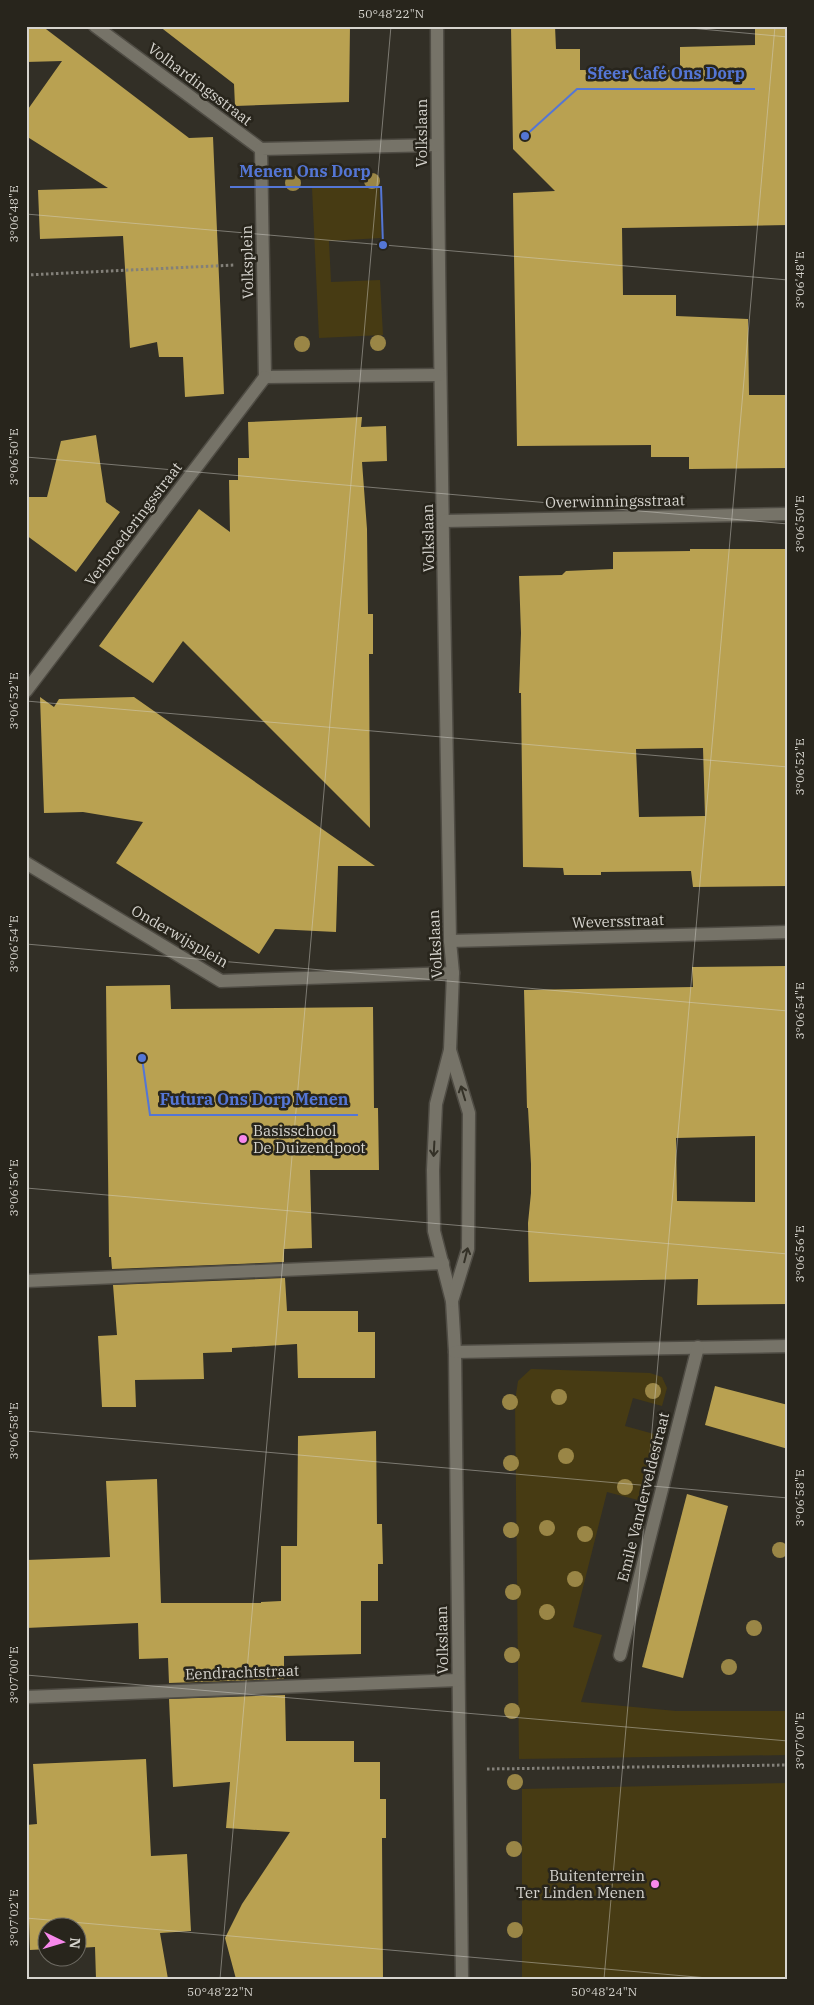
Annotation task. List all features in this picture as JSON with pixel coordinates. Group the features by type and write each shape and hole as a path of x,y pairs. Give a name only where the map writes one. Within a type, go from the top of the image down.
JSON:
{"street":[{"name":"Volhardingsstraat","path":"95,26 261,149"},
{"name":"Volkslaan","path":"437,26 439,375 444,521 450,941 453,973 450,1050 436,1104 433,1170 434,1231 452,1301 455,1352 462,1979"},
{"path":"261,149 437,145"},
{"name":"Volksplein","path":"261,149 265,377"},
{"path":"265,377 439,375"},
{"name":"Verbroederingsstraat","path":"26,691 265,377"},
{"name":"Overwinningsstraat","path":"444,521 788,514"},
{"name":"Onderwijsplein","path":"26,863 221,981 453,973"},
{"name":"Weversstraat","path":"450,941 788,932"},
{"name":"Volkslaan","path":"450,1050 469,1113 468,1249 452,1301"},
{"path":"26,1281 443,1263"},
{"path":"455,1352 788,1346"},
{"name":"Emile Vanderveldestraat","path":"620,1655 698,1347"},
{"name":"Eendrachtstraat","path":"26,1696 458,1680"}],"path":[{"path":"26,275 264,264"},
{"path":"459,1769 788,1765"}],"shaded area":[{"path":"379,185 381,238 329,241 331,282 380,280 383,335 319,338 312,188"},
{"path":"531,1369 650,1373 662,1377 667,1388 662,1406 633,1398 625,1426 654,1434 656,1451 638,1500 607,1492 573,1627 602,1635 581,1702 676,1711 788,1711 788,1755 519,1759 515,1401 518,1381"},
{"name":"Buitenterrein Ter Linden Menen","path":"788,1783 788,1979 522,1979 522,1789"}],"building":[{"path":"26,26 42,26 189,138 213,137 224,394 185,397 183,357 159,357 157,342 130,348 123,236 40,239 38,190 108,188 26,136 26,112 62,61 26,62"},
{"path":"159,26 350,26 349,102 235,106 234,84"},
{"path":"511,26 555,26 556,49 580,49 580,70 680,70 680,47 755,45 755,26 788,26 788,225 622,228 623,295 676,295 676,316 748,319 749,395 788,395 788,468 689,469 689,457 651,457 651,445 517,446 513,193 555,191 513,149"},
{"path":"362,417 361,427 386,426 387,461 362,462 367,529 368,614 373,614 373,654 369,654 370,828 183,641 153,683 99,646 199,509 230,532 229,480 238,480 238,458 249,458 248,422"},
{"path":"96,435 106,502 120,512 76,572 26,535 26,497 47,497 61,441"},
{"path":"690,549 788,549 788,624 785,624 788,673 788,886 693,887 691,871 601,872 601,875 564,875 563,868 523,867 521,693 519,693 521,633 519,576 562,575 566,571 613,569 613,552 690,551","holes":["703,748 705,816 639,817 636,749"]},
{"path":"40,697 54,707 59,699 134,697 375,866 338,866 336,932 275,929 259,954 116,863 143,822 83,812 44,813"},
{"path":"788,966 788,1304 697,1305 698,1279 529,1282 528,1223 531,1164 527,1108 524,990 693,987 692,967","holes":["755,1136 755,1202 677,1201 676,1138"]},
{"path":"170,985 171,1009 373,1007 374,1108 378,1108 379,1170 310,1170 312,1248 284,1249 284,1262 112,1269 111,1257 109,1257 106,986"},
{"path":"285,1278 287,1311 358,1311 358,1332 375,1332 375,1378 298,1378 297,1344 232,1348 232,1352 203,1353 204,1379 135,1380 136,1407 102,1407 98,1336 117,1335 113,1285"},
{"path":"715,1386 788,1405 788,1449 705,1425"},
{"path":"376,1431 377,1524 382,1524 383,1564 378,1564 378,1601 361,1601 361,1654 284,1656 284,1679 169,1683 168,1658 139,1659 138,1623 26,1628 26,1560 110,1557 106,1481 157,1479 161,1603 261,1603 281,1601 281,1546 297,1546 298,1436"},
{"path":"687,1494 728,1506 683,1678 642,1667"},
{"path":"285,1695 286,1741 354,1741 354,1762 380,1762 380,1799 386,1799 386,1838 382,1838 383,1979 236,1979 225,1938 242,1904 290,1832 226,1828 230,1782 173,1787 169,1699"},
{"path":"146,1759 151,1856 187,1854 191,1931 160,1933 168,1979 96,1979 95,1947 88,1947 88,1918 38,1918 38,1950 30,1950 26,1825 37,1824 33,1764"}],"place":[{"name":"Sfeer Café Ons Dorp","path":"525,136"},
{"name":"Menen Ons Dorp","path":"383,245"},
{"name":"Futura Ons Dorp Menen","path":"142,1058"},
{"name":"Basisschool De Duizendpoot","path":"243,1139"},
{"name":"Buitenterrein Ter Linden Menen","path":"655,1884"}]}
